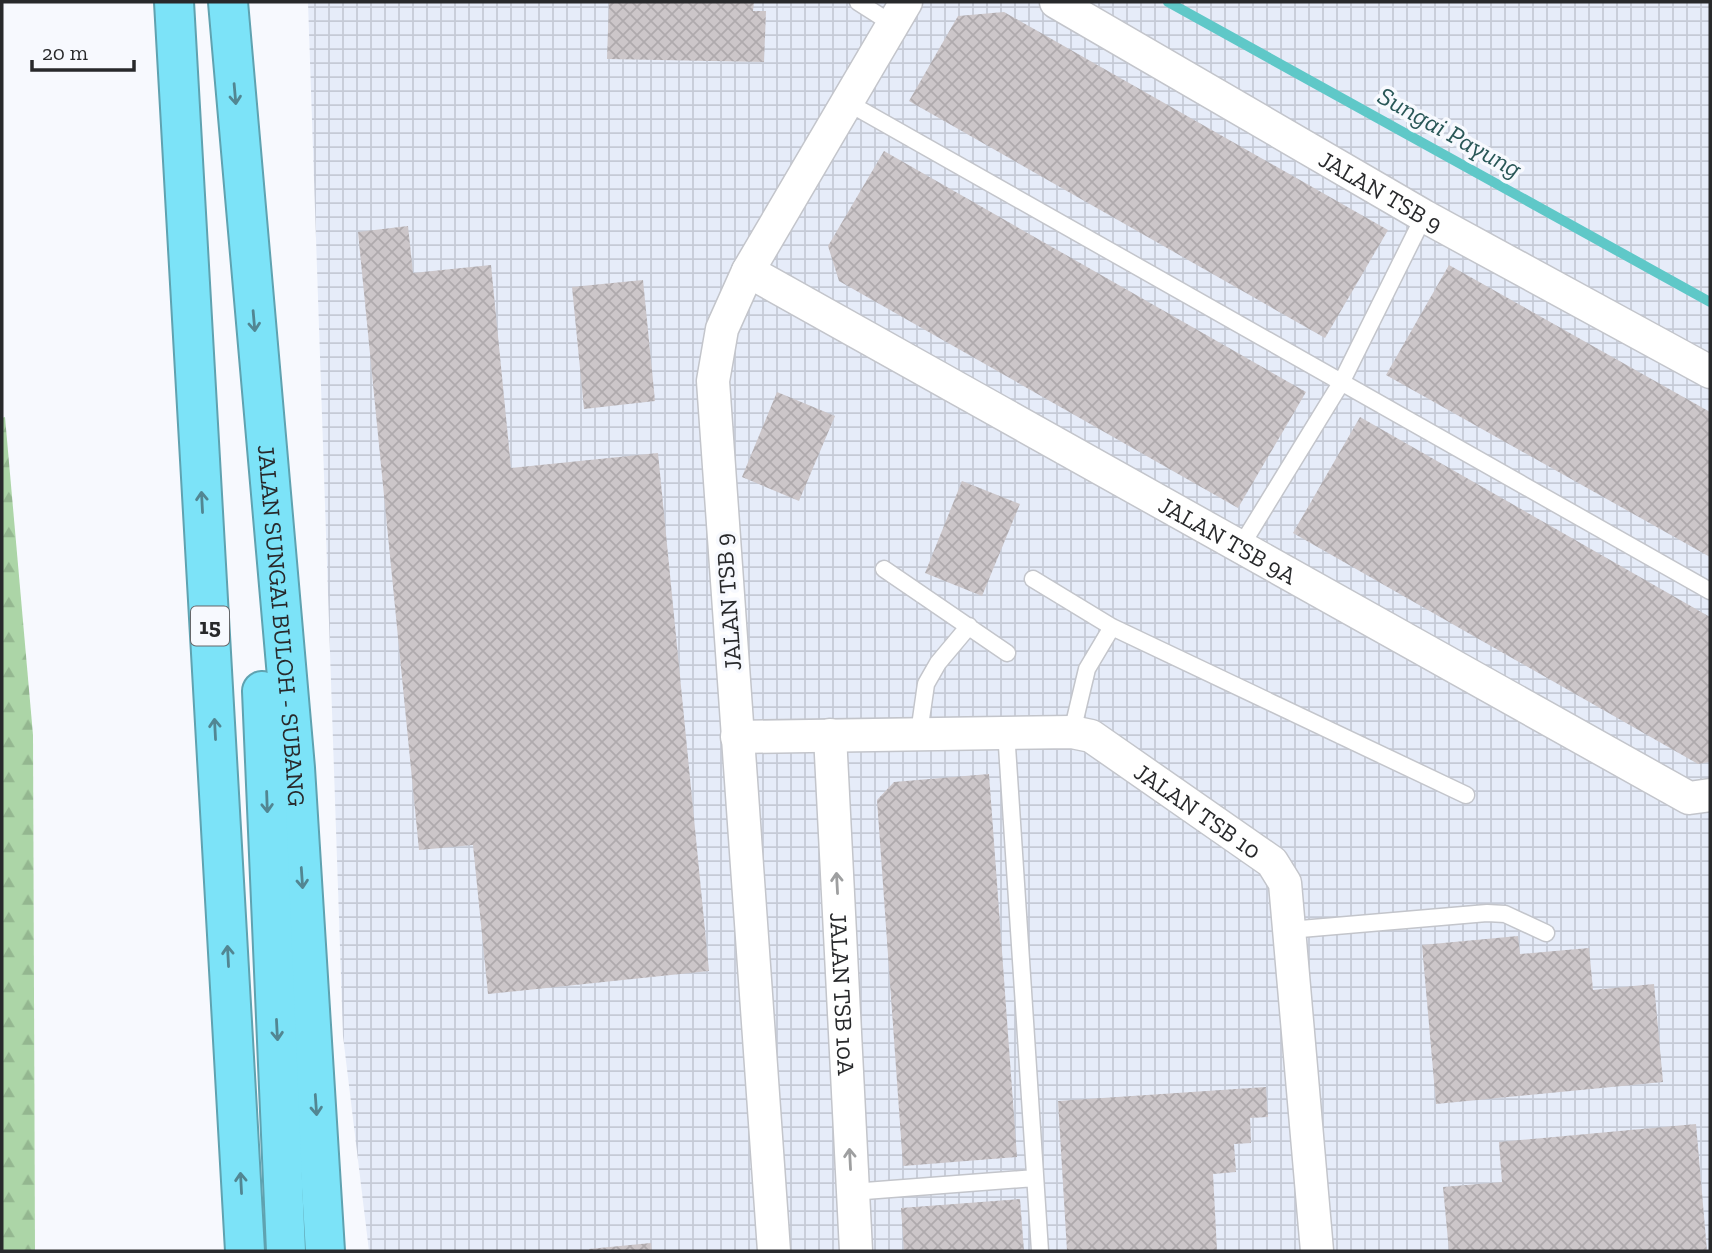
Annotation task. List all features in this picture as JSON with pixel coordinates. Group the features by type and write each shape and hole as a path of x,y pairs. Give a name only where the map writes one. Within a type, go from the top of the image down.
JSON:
{"highway":[{"name":"15","path":"174,2 245,1251"},
{"name":"JALAN SUNGAI BULOH - SUBANG","path":"228,2 295,768 325,1251"},
{"path":"267,468 249,516 265,719 286,1251"}],"street":[{"name":"JALAN TSB 9","path":"1056,2 1424,216 1710,372"},
{"name":"JALAN TSB 9","path":"774,1251 713,381 722,329 748,271 898,12"},
{"name":"JALAN TSB 9A","path":"748,271 1689,798 1710,795"},
{"name":"JALAN TSB 10","path":"737,737 1006,731 1072,732 1091,736 1272,862 1285,883 1317,1251"},
{"name":"JALAN TSB 10A","path":"830,735 856,1251"}],"lane":[{"path":"858,2 898,12"},
{"path":"845,101 1710,591"},
{"path":"1241,546 1341,383 1424,216"},
{"path":"884,569 1007,653"},
{"path":"1033,579 1112,627 1466,795"},
{"path":"919,733 926,684 938,663 969,626"},
{"path":"1072,732 1087,669 1112,627"},
{"path":"1006,731 1040,1251"},
{"path":"1289,930 1488,913 1505,914 1546,933"},
{"path":"852,1192 1035,1178"}],"shaded area":[{"path":"308,2 1710,2 1710,1251 369,1251 343,1036"}],"green space":[{"path":"5,417 33,735 35,1251 2,1251 2,418"}],"building":[{"path":"609,2 754,2 753,11 766,11 764,62 607,59"},
{"path":"1004,12 1388,230 1325,338 909,101 958,16"},
{"path":"884,151 1306,392 1238,508 839,281 828,246"},
{"path":"408,226 413,273 491,265 511,468 658,453 709,971 488,994 473,845 419,850 358,232"},
{"path":"1449,265 1710,412 1710,557 1386,375"},
{"path":"643,280 655,401 584,409 572,287"},
{"path":"777,392 835,416 799,501 742,477"},
{"path":"1360,417 1710,617 1710,762 1698,764 1293,533"},
{"path":"962,481 1020,504 982,596 925,573"},
{"path":"989,774 1017,1157 903,1166 877,800 894,782"},
{"path":"1518,936 1520,954 1589,948 1593,990 1654,984 1663,1082 1436,1104 1422,945"},
{"path":"1266,1087 1268,1117 1250,1118 1251,1143 1234,1144 1236,1172 1213,1174 1217,1251 1067,1251 1058,1101"},
{"path":"1696,1124 1707,1251 1449,1251 1443,1187 1502,1182 1499,1142"},
{"path":"1020,1199 1024,1251 904,1251 901,1208"},
{"path":"651,1243 652,1251 589,1251 589,1249"}],"waterway":[{"name":"Sungai Payung","path":"1168,2 1710,302"}]}
